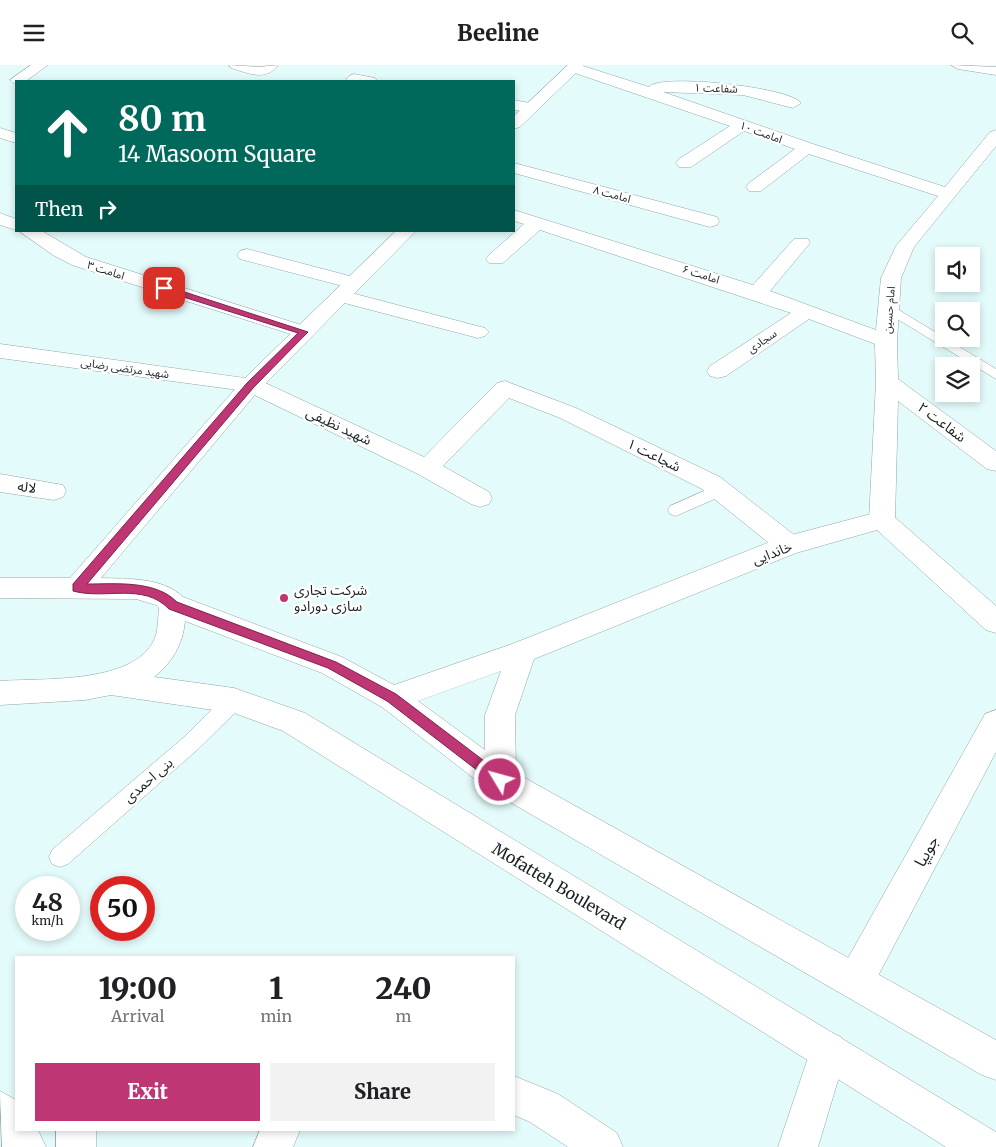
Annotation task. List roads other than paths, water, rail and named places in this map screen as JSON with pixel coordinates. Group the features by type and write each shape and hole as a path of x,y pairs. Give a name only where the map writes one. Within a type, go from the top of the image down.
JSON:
{"street":[{"path":"21,80 41,65"},
{"path":"236,65 261,72 270,65"},
{"path":"958,65 996,71"},
{"path":"515,122 522,106 576,66"},
{"name":"امامت ۱۰","path":"576,66 807,148 948,194"},
{"path":"0,74 17,80"},
{"path":"354,79 362,80"},
{"name":"شفاعت ۱","path":"638,88 736,88 770,94 793,103"},
{"path":"686,163 742,125"},
{"path":"0,133 15,137"},
{"name":"امام حسین","path":"882,520 887,381 886,341 891,278 905,246 948,194 981,167 996,135"},
{"path":"755,187 807,148"},
{"name":"امامت ۸","path":"515,168 710,221"},
{"name":"امامت ۶","path":"515,215 538,221 757,293 886,341"},
{"path":"0,219 15,225"},
{"path":"496,259 538,221"},
{"name":"امامت ۳","path":"30,232 49,242 68,257 304,332"},
{"path":"77,587 250,385 406,232"},
{"path":"757,293 802,243"},
{"path":"247,255 347,290 478,332"},
{"name":"سجادی","path":"718,371 807,311"},
{"name":"شهید مرتضی رضایی","path":"0,351 250,385"},
{"name":"شفاعت ۲","path":"887,381 996,463"},
{"name":"شهید نظیفی","path":"250,385 427,468 480,498"},
{"name":"شجاعت ۱","path":"427,468 505,388 568,413 711,483 789,545"},
{"name":"لاله","path":"0,483 54,491"},
{"path":"882,520 994,618"},
{"name":"خاندایی","path":"392,698 522,651 789,545 882,520"},
{"path":"7,584 136,589 165,597 173,605 332,665 392,698 500,780 996,1061"},
{"path":"0,693 113,684 145,671 160,658 168,645 174,624 173,605"},
{"path":"500,780 500,715 522,651"},
{"name":"Mofatteh Boulevard","path":"113,684 234,701 294,722 983,1147"},
{"name":"جویپا","path":"856,980 996,723"},
{"path":"798,1147 828,1050"},
{"path":"515,1095 544,1108 603,1147"},
{"path":"0,1111 26,1147"},
{"path":"76,1131 76,1147"},
{"path":"273,1147 280,1131"}],"lane":[{"path":"889,307 996,375"},
{"path":"676,510 720,491"},
{"name":"بنی احمدی","path":"60,857 190,744 234,701"}],"place":[{"name":"شرکت تجاری سازی دورادو","path":"284,598"}]}
